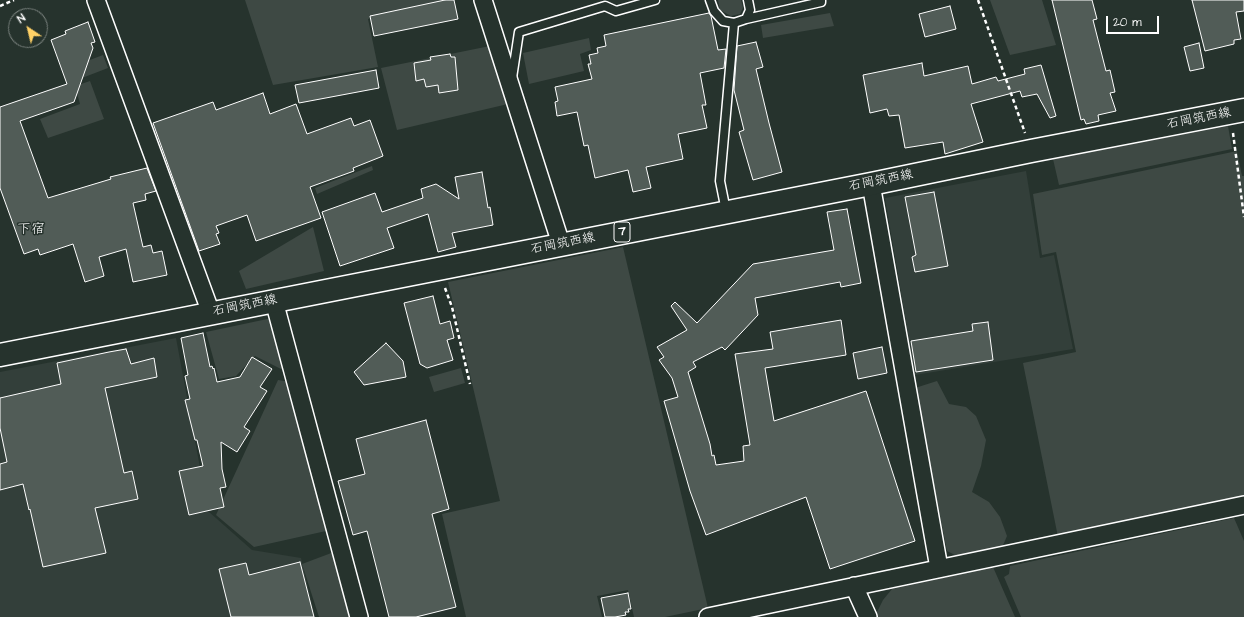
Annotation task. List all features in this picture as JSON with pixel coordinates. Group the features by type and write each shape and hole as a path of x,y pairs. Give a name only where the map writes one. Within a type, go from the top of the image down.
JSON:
{"main road":[{"name":"石岡筑西線","path":"0,355 1237,111"}],"street":[{"path":"96,0 211,313"},
{"path":"483,0 561,244"},
{"path":"871,184 939,568"},
{"path":"274,301 359,617"},
{"path":"708,617 1244,505"},
{"path":"854,586 868,617"}],"lane":[{"path":"510,86 519,32 605,6 616,11 655,0"},
{"path":"710,0 714,12 723,21 734,23 821,2 821,0"},
{"path":"746,19 750,10 748,0"},
{"path":"726,211 720,181 734,23"}],"path":[{"path":"0,6 14,0"},
{"path":"978,0 1031,151"},
{"path":"1237,111 1244,217"},
{"path":"443,282 452,306 470,384"}],"shaded area":[{"path":"245,0 449,0 368,19 378,67 273,85"},
{"path":"718,0 741,0 743,8 740,14 731,16 720,10"},
{"path":"990,0 1042,0 1056,45 1010,55"},
{"path":"830,13 834,26 763,38 761,25"},
{"path":"589,38 591,50 580,54 584,71 529,84 523,53"},
{"path":"490,46 508,104 397,130 381,68"},
{"path":"103,55 108,68 69,83 74,66"},
{"path":"90,81 104,119 48,138 40,119 80,104 75,86"},
{"path":"1228,126 1232,149 1059,185 1053,159"},
{"path":"1237,151 1242,176 1244,176 1244,497 1058,537 1023,363 1076,352 1056,252 1042,255 1033,194"},
{"path":"372,166 373,170 317,194 315,188"},
{"path":"1026,171 1040,258 1054,255 1073,349 915,375 885,198"},
{"path":"313,227 324,271 246,289 239,271"},
{"path":"623,247 708,608 665,617 634,617 628,590 597,596 602,617 466,617 442,514 500,501 448,282"},
{"path":"272,318 287,372 255,356 236,376 219,379 206,332"},
{"path":"176,338 208,511 252,550 301,558 315,617 0,617 0,372"},
{"path":"461,368 465,383 434,392 429,377"},
{"path":"278,380 290,382 326,531 254,547 216,515"},
{"path":"937,381 949,404 966,407 976,416 986,440 981,466 972,492 989,502 1000,517 1007,536 1001,550 957,556 947,551 915,388"},
{"path":"1234,518 1244,541 1244,617 1021,617 1004,577 1009,574 1010,566"},
{"path":"334,552 351,617 319,617 302,564"},
{"path":"993,567 1015,617 877,617 876,614 883,600 892,589"}],"building":[{"path":"445,0 454,0 458,19 374,36 370,16"},
{"path":"1052,0 1092,0 1097,19 1093,20 1106,71 1110,70 1115,92 1110,93 1116,111 1098,115 1099,121 1086,124 1084,119 1081,120"},
{"path":"1192,0 1244,0 1244,11 1236,12 1241,39 1234,40 1234,44 1205,51"},
{"path":"950,6 956,29 925,37 919,14"},
{"path":"709,13 711,16 718,50 726,49 724,68 700,73 706,105 702,105 707,128 678,134 683,159 646,167 651,188 633,192 628,170 595,178 588,145 584,146 577,112 557,116 555,102 558,101 555,87 592,79 588,64 591,64 589,55 598,53 597,48 606,46 604,35"},
{"path":"88,22 95,42 91,43 93,48 74,102 20,121 48,198 111,179 110,177 147,168 156,191 145,194 146,200 133,203 143,247 151,245 153,253 162,251 167,275 133,282 126,249 99,257 104,276 85,282 73,244 40,255 38,249 24,254 0,188 0,107 67,84 51,40 66,34 65,31"},
{"path":"756,42 763,67 756,69 782,172 753,180 739,132 744,130 734,90 737,46"},
{"path":"1199,43 1204,68 1190,71 1184,47"},
{"path":"450,54 451,57 455,57 458,90 439,93 438,85 426,87 424,79 416,81 414,63 431,60 430,57"},
{"path":"922,63 924,76 968,66 972,84 996,77 998,81 1025,74 1024,69 1041,65 1056,116 1050,118 1037,94 1022,97 1020,91 971,104 983,142 945,154 943,142 905,148 899,115 889,116 887,109 870,113 863,75"},
{"path":"376,70 379,88 299,103 295,85"},
{"path":"263,93 270,114 296,104 307,134 351,118 354,126 370,120 383,156 353,168 354,171 310,187 321,218 256,241 247,215 216,226 219,233 216,234 220,244 199,251 153,123 213,102 216,110"},
{"path":"482,172 488,208 490,207 493,225 452,233 456,247 438,252 428,214 387,228 394,248 340,266 322,212 375,193 382,212 423,198 421,189 436,184 459,199 455,177"},
{"path":"934,192 948,266 915,272 912,257 916,255 905,197"},
{"path":"847,209 861,283 841,287 840,282 755,298 758,315 725,350 722,347 693,362 696,367 688,372 710,444 712,456 714,455 716,465 744,461 743,446 750,445 735,354 773,349 770,332 841,320 846,355 765,368 774,421 866,391 915,541 830,569 806,497 706,535 690,491 664,401 678,397 672,378 659,360 664,357 657,347 687,330 671,306 675,302 697,323 753,264 834,250 827,212"},
{"path":"433,296 440,324 450,321 454,338 447,340 453,360 427,368 420,364 404,303"},
{"path":"988,322 993,360 916,372 911,341 973,331 972,324"},
{"path":"203,333 210,367 212,366 213,369 214,368 217,382 240,377 252,357 272,369 260,387 267,391 244,427 250,431 237,452 221,442 222,469 226,487 220,488 224,507 189,515 179,471 203,466 185,400 190,399 185,376 188,375 181,338"},
{"path":"386,343 403,361 406,377 364,385 354,372"},
{"path":"882,347 887,373 858,379 853,353"},
{"path":"126,349 131,364 154,358 157,377 105,388 124,473 132,471 138,499 95,508 106,553 43,567 23,484 0,490 0,464 7,462 0,428 0,398 61,384 57,363"},
{"path":"426,420 449,509 432,514 456,607 416,617 389,617 367,531 353,535 338,481 365,474 356,439"},
{"path":"300,562 314,617 231,617 219,569 246,563 249,575"},
{"path":"628,593 631,609 628,609 629,612 625,612 626,615 605,617 601,598"}],"district":[{"name":"下宿","path":"31,230"}]}
